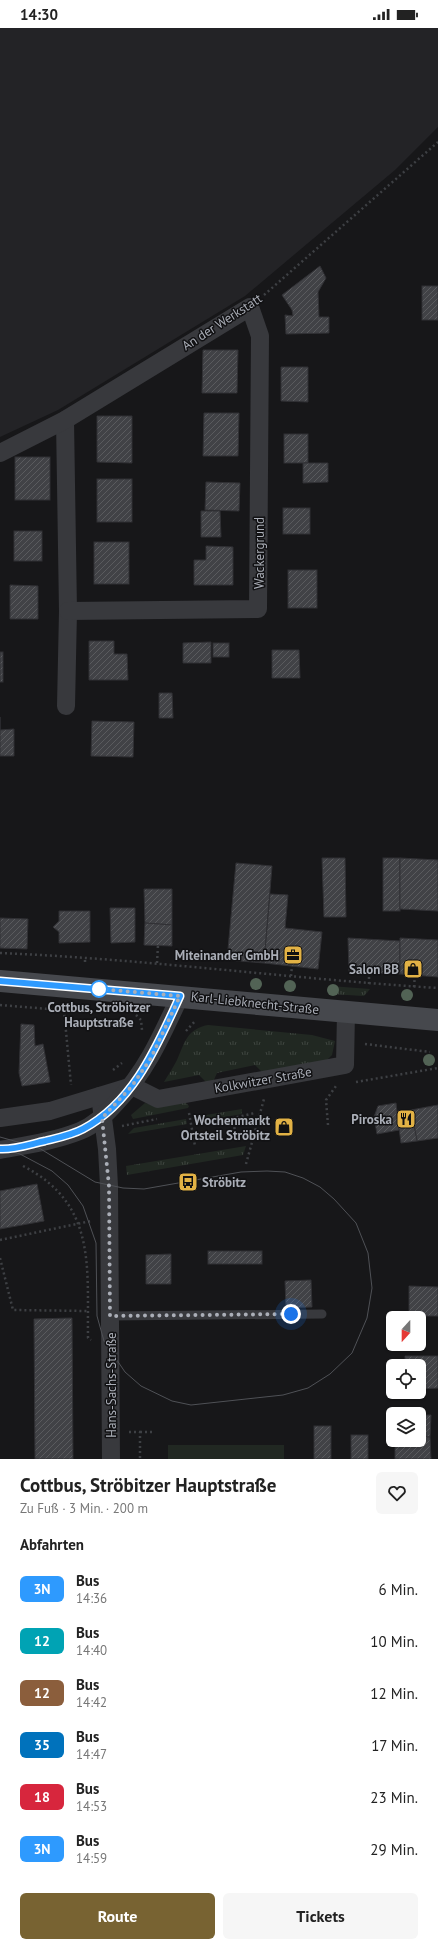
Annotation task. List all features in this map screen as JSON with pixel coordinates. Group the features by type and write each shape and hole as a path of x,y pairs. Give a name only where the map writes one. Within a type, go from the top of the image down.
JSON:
{"main road":[{"name":"Karl-Liebknecht-Straße","path":"0,981 438,1020"}],"street":[{"name":"An der Werkstatt","path":"0,454 65,420 250,307"},
{"name":"Wackergrund","path":"68,611 258,609 260,336 250,307"},
{"path":"65,420 68,611 66,706"},
{"path":"1,1149 62,1137 82,1130 102,1118 132,1086 151,1058 180,996"},
{"name":"Kolkwitzer Straße","path":"132,1086 158,1099 345,1065 344,1038 346,1012"},
{"path":"0,1118 50,1111 132,1086"},
{"name":"Hans-Sachs-Straße","path":"100,1096 108,1161 111,1459"}],"lane":[{"path":"110,1316 322,1314"}],"path":[{"name":"An der Werkstatt","path":"250,307 438,142"},
{"path":"157,963 158,945"},
{"path":"0,953 85,957 369,984 438,988"},
{"path":"85,957 85,962"},
{"path":"291,976 292,966"},
{"path":"369,973 369,984"},
{"path":"414,987 415,975"},
{"path":"64,1010 71,1086"},
{"path":"132,1011 141,1020 142,1031 139,1037"},
{"path":"344,1038 354,1043 430,1052"},
{"path":"110,1073 126,1059"},
{"path":"64,1088 77,1085"},
{"path":"328,1125 326,1100 336,1085"},
{"path":"246,1164 264,1099"},
{"path":"189,1113 195,1146"},
{"path":"236,1140 233,1118 255,1113"},
{"path":"22,1166 41,1175 58,1190 70,1206 78,1223 86,1254 88,1338 94,1343"},
{"path":"0,1240 78,1223 109,1218"},
{"path":"0,1258 13,1310 88,1311"},
{"path":"140,1432 155,1432"}],"shaded area":[{"path":"0,28 438,28 438,127 395,170 245,296 58,410 0,437"}],"green space":[{"path":"330,986 370,989 364,996 330,994"},
{"path":"208,1025 312,1035 335,1041 332,1055 324,1063 263,1073 255,1065 217,1073 213,1082 207,1083 199,1075 164,1082 191,1033"},
{"path":"184,1101 189,1106 188,1108 133,1119 131,1115 145,1103 156,1106"},
{"path":"242,1109 242,1114 195,1122 194,1117"},
{"path":"186,1119 187,1124 128,1134 134,1128"},
{"path":"246,1146 243,1155 127,1175 126,1166"},
{"path":"168,1445 284,1445 284,1459 168,1459"}],"building":[{"path":"320,266 326,278 318,292 319,317 329,317 329,333 286,334 285,315 293,316 292,310 282,295"},
{"path":"422,286 438,286 438,320 422,320"},
{"path":"203,350 238,350 237,393 202,393"},
{"path":"281,367 308,367 308,402 281,401"},
{"path":"204,413 239,413 238,456 203,456"},
{"path":"97,416 132,416 132,463 97,462"},
{"path":"284,434 308,434 308,463 284,463"},
{"path":"15,457 50,457 50,500 15,500"},
{"path":"303,463 328,463 328,482 303,483"},
{"path":"97,479 132,479 132,522 97,522"},
{"path":"206,482 240,483 239,511 205,510"},
{"path":"283,508 310,508 310,534 283,534"},
{"path":"201,511 220,511 221,537 201,537"},
{"path":"14,531 42,531 42,561 14,561"},
{"path":"94,542 129,542 129,584 94,584"},
{"path":"206,546 233,547 233,585 194,585 194,560 206,560"},
{"path":"288,570 317,570 317,608 288,608"},
{"path":"10,585 38,586 38,619 10,619"},
{"path":"89,641 114,641 114,654 127,654 128,680 89,680"},
{"path":"211,642 211,663 183,663 183,643"},
{"path":"213,643 229,643 229,657 213,657"},
{"path":"272,650 299,650 300,678 272,678"},
{"path":"0,652 3,652 3,682 0,682"},
{"path":"159,693 172,693 173,718 159,718"},
{"path":"92,721 134,722 133,757 91,756"},
{"path":"14,729 14,756 0,756 0,730"},
{"path":"322,858 345,858 346,917 324,917"},
{"path":"383,858 400,858 400,911 383,911"},
{"path":"400,858 438,860 438,911 400,909"},
{"path":"236,863 272,866 264,963 227,960"},
{"path":"144,889 172,889 172,925 145,923"},
{"path":"270,894 288,895 285,928 322,932 318,969 264,963"},
{"path":"110,908 135,908 135,942 111,943"},
{"path":"59,911 90,911 90,942 59,943 59,932 53,927 59,921"},
{"path":"0,918 28,919 27,949 0,948"},
{"path":"145,923 172,925 172,946 144,945"},
{"path":"348,938 400,941 400,974 349,972"},
{"path":"400,938 438,940 438,977 400,974"},
{"path":"21,1024 34,1025 35,1046 43,1044 50,1082 22,1086 19,1073"},
{"path":"396,1103 399,1130 377,1134 374,1117 378,1106"},
{"path":"438,1105 438,1138 417,1141 411,1110"},
{"path":"411,1110 417,1141 401,1143 397,1113"},
{"path":"37,1184 44,1221 0,1229 0,1191"},
{"path":"208,1251 262,1251 262,1264 208,1264"},
{"path":"171,1254 171,1284 146,1284 146,1255"},
{"path":"311,1280 312,1307 286,1308 285,1281"},
{"path":"409,1286 438,1287 438,1316 426,1316 426,1311 409,1311"},
{"path":"72,1318 73,1459 35,1459 34,1319"},
{"path":"405,1356 438,1356 438,1388 426,1389 426,1359 405,1359"},
{"path":"426,1415 431,1415 430,1437 426,1437"},
{"path":"314,1426 331,1426 331,1459 314,1459"},
{"path":"351,1435 368,1435 368,1459 351,1459"},
{"path":"426,1437 430,1437 431,1459 395,1459 395,1447 426,1447"}],"tram line":[{"path":"0,1137 39,1148 95,1182 123,1188 144,1189 241,1172 267,1171 285,1172 303,1178 320,1187 334,1199 356,1223 368,1253 372,1288 367,1318 352,1353 330,1374 308,1388 283,1395 191,1405 172,1401 141,1386 125,1372 104,1341 97,1316 96,1243 83,1206 68,1185 52,1171 20,1154 3,1149"}],"bus line":[{"name":"3N","path":"0,981 180,996 151,1058 132,1086 102,1118 82,1130 62,1137 28,1145 0,1149"}],"place":[{"name":"Miteinander GmbH","path":"293,955"},
{"name":"Salon BB","path":"413,969"},
{"name":"Cottbus, Ströbitzer Hauptstraße","path":"99,989"},
{"name":"Piroska","path":"406,1119"},
{"name":"Wochenmarkt Ortsteil Ströbitz","path":"284,1127"},
{"name":"Ströbitz","path":"188,1182"}],"route":[{"path":"99,989 180,996 151,1058 132,1086 102,1118 108,1161 110,1316 291,1314"}]}
